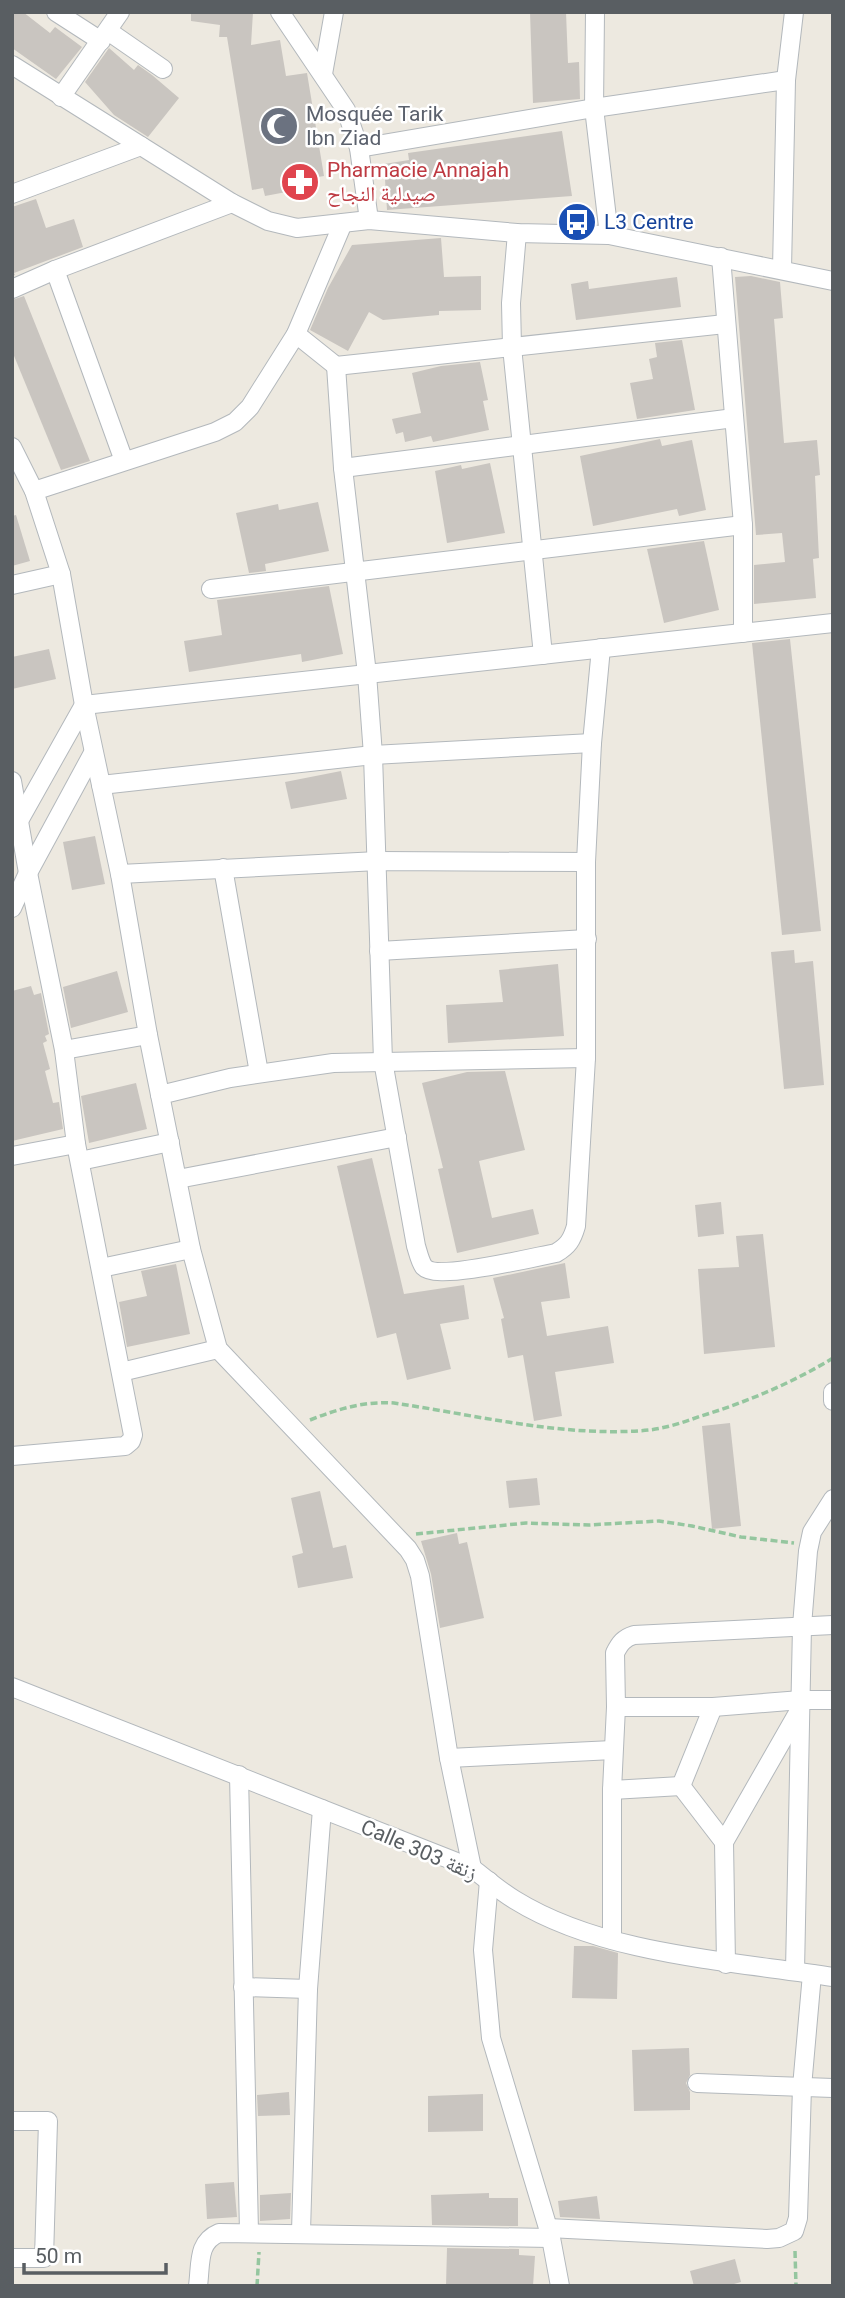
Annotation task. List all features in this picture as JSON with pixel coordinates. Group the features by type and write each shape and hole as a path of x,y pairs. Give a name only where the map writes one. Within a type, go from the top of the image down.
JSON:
{"street":[{"path":"56,12 163,69"},
{"path":"61,97 120,12"},
{"path":"281,12 346,110 359,148 369,220"},
{"path":"323,74 334,12"},
{"path":"595,12 594,108 609,235"},
{"path":"782,269 786,80 794,12"},
{"path":"12,65 232,203 268,221 297,228 369,220 517,233 609,235 833,281"},
{"path":"359,148 594,108 786,80"},
{"path":"12,194 141,146"},
{"path":"12,289 232,203"},
{"path":"34,491 215,432 235,422 250,407 296,334 343,223"},
{"path":"517,233 511,303 512,347 543,654"},
{"path":"721,257 743,524 743,633"},
{"path":"55,270 124,461"},
{"path":"296,334 336,366 725,324"},
{"path":"336,366 343,468 367,674 373,755 383,1060 416,1246 423,1266 433,1272 451,1272 556,1253 567,1246 576,1226 586,1058 586,862 592,743 601,648"},
{"path":"343,468 734,418"},
{"path":"12,447 34,491 61,574 93,752 120,873 148,1035 191,1249 218,1349 410,1552 418,1569 449,1758 472,1868"},
{"path":"211,589 743,524"},
{"path":"12,584 61,574"},
{"path":"84,705 833,623"},
{"path":"15,826 84,705"},
{"path":"100,785 373,755 592,743"},
{"path":"12,908 93,752"},
{"path":"12,781 15,826 28,873 64,1050 78,1152 132,1435 131,1441 125,1446 12,1456"},
{"path":"120,873 378,861 586,862"},
{"path":"223,868 259,1073"},
{"path":"379,951 587,939"},
{"path":"64,1050 148,1035"},
{"path":"160,1095 259,1073 333,1063 586,1058"},
{"path":"178,1179 397,1137"},
{"path":"12,1157 170,1142"},
{"path":"101,1268 191,1249"},
{"path":"121,1372 218,1349"},
{"path":"833,1392 833,1401"},
{"path":"198,2286 204,2244 211,2236 219,2233 549,2233 767,2239 779,2238 794,2231 798,2218 804,1972 802,1626 808,1545 812,1532 833,1499"},
{"path":"612,1940 615,1653 619,1644 628,1637 833,1625"},
{"name":"Calle 303 زنقة","path":"12,1687 472,1868 515,1900 540,1913 612,1940 726,1964 833,1977"},
{"path":"615,1707 713,1707 801,1704 833,1700"},
{"path":"726,1964 724,1842 801,1704"},
{"path":"681,1786 713,1707"},
{"path":"449,1758 613,1751"},
{"path":"239,1775 243,1987 255,2232"},
{"path":"681,1786 724,1842"},
{"path":"612,1790 681,1786"},
{"path":"301,2232 307,1989 322,1809"},
{"path":"489,1881 483,1950 491,2038 549,2233 560,2286"},
{"path":"243,1987 307,1989"},
{"path":"696,2083 833,2088"},
{"path":"12,2121 48,2121 44,2258 12,2258"}],"path":[{"path":"292,1427 341,1408 374,1402 394,1402 559,1428 626,1432 652,1430 670,1427 756,1397 833,1358"},
{"path":"397,1537 526,1523 589,1525 659,1521 741,1537 808,1545"},
{"path":"794,2231 796,2286"},
{"path":"255,2232 257,2286"}],"building":[{"path":"12,12 23,12 50,33 55,27 82,47 56,79 12,48"},
{"name":"Mosquée Tarik Ibn Ziad","path":"191,12 253,12 251,45 280,40 286,76 307,73 324,176 295,181 297,190 265,196 263,188 252,190 227,37 219,37 220,25 191,21"},
{"path":"530,12 566,12 568,63 579,62 580,99 533,103"},
{"path":"109,48 134,70 138,65 179,98 148,137 114,115 85,82"},
{"path":"562,131 572,196 387,210 384,164 409,160 408,153"},
{"path":"36,199 46,228 74,219 83,247 12,276 12,207"},
{"path":"441,238 444,277 481,276 481,310 439,311 439,315 383,320 369,312 348,351 310,330 328,288 352,245"},
{"path":"751,276 780,282 783,318 774,319 784,443 817,440 820,475 815,476 819,558 813,559 816,598 754,604 754,565 785,562 782,533 756,535 735,277"},
{"path":"677,277 681,307 576,320 571,284 588,281 589,289"},
{"path":"24,296 90,461 61,470 12,351 12,300"},
{"path":"682,340 695,410 637,419 630,383 653,379 649,359 657,357 655,343"},
{"path":"480,362 488,400 483,401 489,430 433,442 431,436 405,442 403,432 396,434 392,419 421,413 412,373 441,366"},
{"path":"660,439 662,446 692,440 706,510 679,516 677,509 593,526 580,456"},
{"path":"490,463 505,533 447,543 435,471 461,465 462,469"},
{"path":"318,502 329,551 265,564 266,571 249,573 236,513 278,504 279,510"},
{"path":"16,515 30,561 12,566 12,516"},
{"path":"704,541 719,610 664,623 647,549"},
{"path":"329,586 343,654 302,662 301,654 189,672 184,641 222,635 217,600"},
{"path":"790,639 821,931 782,935 752,643"},
{"path":"49,649 56,679 12,689 12,657"},
{"path":"341,771 347,799 291,809 285,782"},
{"path":"95,836 105,884 72,890 63,842"},
{"path":"794,950 795,963 813,961 824,1085 784,1089 771,952"},
{"path":"558,964 564,1036 448,1043 446,1005 503,1002 499,970"},
{"path":"117,971 128,1012 71,1028 63,987"},
{"path":"31,986 34,995 41,993 49,1034 45,1036 47,1041 43,1043 50,1069 45,1071 53,1103 59,1102 63,1129 12,1141 12,991"},
{"path":"505,1071 525,1150 479,1161 492,1218 533,1209 539,1234 457,1253 438,1169 443,1168 422,1083 467,1072"},
{"path":"136,1083 147,1129 89,1143 81,1096"},
{"path":"372,1158 404,1294 464,1285 469,1319 440,1324 451,1369 407,1380 396,1333 377,1338 337,1166"},
{"path":"721,1202 724,1234 698,1237 695,1205"},
{"path":"763,1234 775,1347 704,1354 698,1269 739,1267 736,1236"},
{"path":"565,1263 570,1298 541,1302 547,1336 608,1326 614,1363 555,1372 562,1416 534,1421 523,1355 508,1358 501,1319 504,1318 493,1278"},
{"path":"176,1264 190,1334 127,1347 119,1302 147,1296 141,1271"},
{"path":"730,1423 741,1526 712,1529 702,1426"},
{"path":"537,1478 540,1505 509,1508 506,1481"},
{"path":"320,1491 333,1548 346,1545 353,1578 298,1588 292,1556 303,1553 291,1498"},
{"path":"457,1533 459,1544 467,1542 484,1618 440,1628 431,1574 421,1541"},
{"path":"574,1946 593,1946 618,1953 617,1999 572,1998"},
{"path":"689,2048 690,2075 686,2083 690,2092 690,2110 634,2111 632,2050"},
{"path":"289,2092 290,2115 258,2116 257,2095"},
{"path":"483,2094 483,2131 428,2132 428,2096"},
{"path":"234,2182 237,2217 207,2219 205,2184"},
{"path":"291,2193 290,2219 260,2221 260,2195"},
{"path":"489,2193 489,2198 518,2198 518,2226 432,2225 431,2195"},
{"path":"597,2196 600,2219 560,2217 558,2201"},
{"path":"447,2248 519,2249 519,2255 535,2256 533,2286 446,2286"},
{"path":"735,2259 741,2282 727,2286 694,2286 690,2271"}],"place":[{"name":"Mosquée Tarik Ibn Ziad","path":"279,126"},
{"name":"Pharmacie Annajah صيدلية النجاح","path":"300,182"},
{"name":"L3 Centre","path":"577,222"}]}
